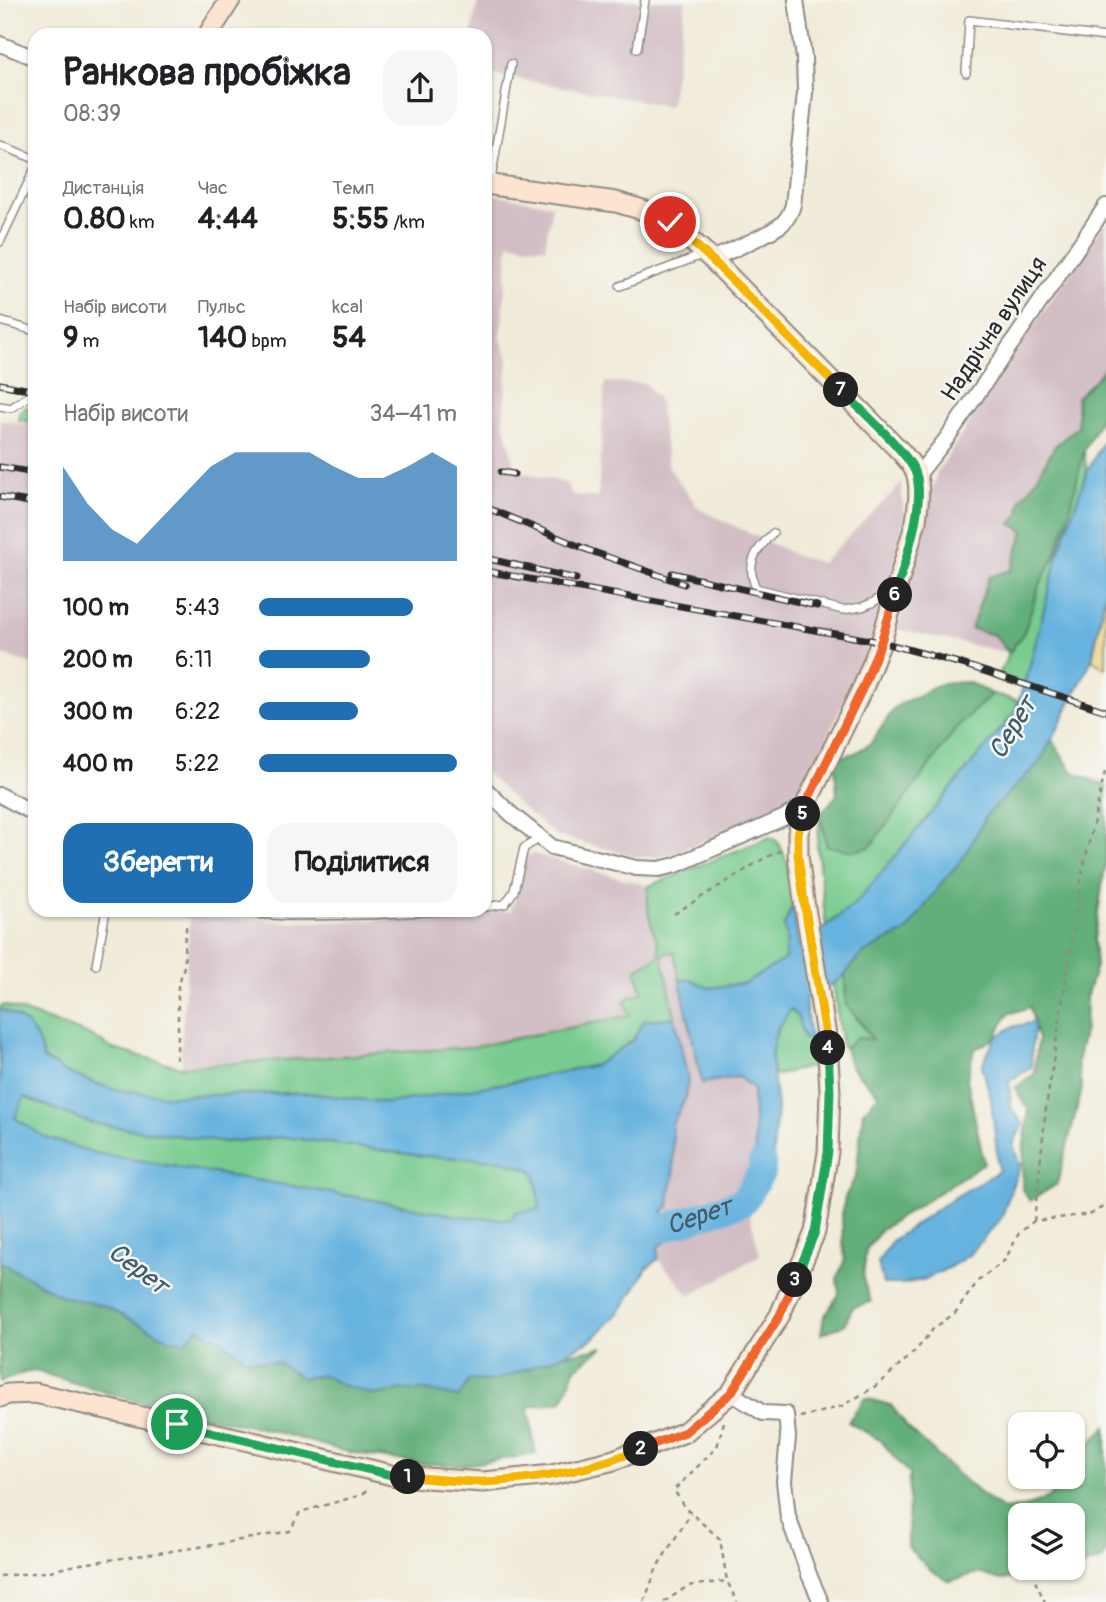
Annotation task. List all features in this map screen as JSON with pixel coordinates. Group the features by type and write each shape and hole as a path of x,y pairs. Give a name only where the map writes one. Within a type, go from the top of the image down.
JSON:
{"street":[{"path":"212,28 230,0"},
{"path":"709,257 747,243 781,224 791,212 805,93 803,50 796,0"},
{"path":"0,44 28,55"},
{"path":"0,1397 35,1393 396,1476 483,1482 552,1475 614,1460 685,1432 731,1393 780,1315 815,1232 828,1152 830,1091 827,1041 798,849 800,824 881,642 916,521 917,476 902,453 709,257 670,222 616,202 492,186"},
{"name":"Надрічна вулиця","path":"917,476 947,438 1106,206"},
{"path":"0,795 28,810"},
{"path":"492,796 552,848 635,868 659,869 676,865 783,818 807,804"},
{"path":"731,1393 763,1413 786,1414 788,1437 784,1481 788,1517 821,1602"}],"lane":[{"path":"637,49 645,0"},
{"path":"966,73 969,20 1106,37"},
{"path":"492,160 511,64"},
{"path":"0,145 28,156"},
{"path":"0,242 28,183"},
{"path":"620,286 709,257"},
{"path":"0,321 28,329"},
{"path":"0,406 11,408 28,397"},
{"path":"773,533 755,552 753,558 752,578 756,588 843,610 872,603 897,586"},
{"path":"492,906 505,904 514,891 524,848 540,838"},
{"path":"96,965 105,917"}],"path":[{"path":"1034,1221 1046,1108 1082,874 1106,767"},
{"path":"674,914 763,859 798,849"},
{"path":"176,1060 178,986 185,963 184,944 188,917"},
{"path":"786,1419 842,1406 880,1382 917,1349 933,1329 955,1313 978,1281 1005,1259 1019,1233 1034,1221 1091,1214 1106,1205"},
{"path":"724,1420 717,1447 674,1490 685,1508 720,1539 727,1581 737,1602"},
{"path":"0,1576 45,1572 290,1531 300,1512 358,1496 396,1476"},
{"path":"644,1602 657,1567 691,1513"},
{"path":"664,1602 688,1586 727,1581"},
{"path":"1035,1581 1045,1602"}],"shaded area":[{"path":"478,0 686,0 670,106 492,74 492,28 472,28"},
{"path":"492,194 552,205 545,248 509,243 501,339 508,358 503,419 512,455 512,470 566,483 573,495 598,498 605,382 645,383 658,399 669,468 699,509 795,555 822,563 901,484 904,516 893,580 860,670 804,792 743,825 672,854 657,857 637,857 557,836 492,779"},
{"path":"1106,221 1106,366 1077,397 1078,427 1055,446 1031,488 1021,499 1019,514 1024,531 1011,570 972,629 994,635 1009,653 897,629 938,471 1024,339"},
{"path":"0,420 28,425 28,663 0,654"},
{"path":"534,854 649,886 647,899 653,931 660,944 658,956 635,970 643,992 624,1000 630,1015 472,1047 182,1067 190,917 289,922 492,917 492,912 511,910 524,856"},
{"path":"674,952 738,1077 753,1088 755,1160 744,1192 760,1255 690,1296 658,1259 658,1247 674,1218 662,1211 669,1207 674,1177 672,1124 686,1097 688,1080 662,954"}],"green space":[{"path":"1106,366 1106,408 1084,451 1067,521 1055,555 1039,586 1024,632 1009,653 994,635 971,629 989,577 1011,570 1024,531 1011,524 1019,514 1021,499 1031,488 1055,446 1078,427 1077,397"},
{"path":"28,406 28,422 19,420 20,411"},
{"path":"1084,451 1087,472 1057,557 1023,686 997,679 1009,653 1024,632 1039,586 1055,555"},
{"path":"968,682 992,694 958,726 870,847 854,851 827,846 820,815 837,795 834,758 855,753 871,743 895,707 942,683"},
{"path":"992,694 1018,701 1015,712 857,902 826,926 817,846 820,815 827,846 870,847 958,726"},
{"path":"1052,740 1073,772 1106,786 1106,860 1094,940 1096,966 1086,998 1085,1028 1077,1062 1082,1089 1057,1184 1030,1201 1022,1189 1029,1111 1015,1088 1034,1074 1038,1040 1030,1007 1008,1014 995,1038 974,1050 967,1079 984,1163 882,1229 866,1250 863,1279 871,1302 853,1307 844,1325 821,1334 824,1317 839,1294 837,1279 845,1259 842,1214 845,1197 856,1176 863,1111 879,1095 850,1066 845,1048 857,1038 872,1039 846,1004 845,974 861,955 906,932 964,857 987,814 1038,764"},
{"path":"770,837 778,842 788,864 793,888 793,905 784,926 787,938 785,959 746,983 709,988 689,979 680,981 674,952 662,954 675,1017 644,1021 633,1040 596,1065 389,1103 307,1093 168,1096 111,1089 62,1071 43,1059 38,1041 23,1022 0,1009 0,1006 5,1005 92,1036 113,1049 182,1067 472,1047 608,1020 630,1015 624,1000 643,992 635,970 659,956 649,912 649,886"},
{"path":"845,974 846,1004 872,1039 857,1038 845,1048 842,1047 833,984"},
{"path":"791,1008 798,1018 804,1039 810,1038 814,1066 773,1076 774,1040"},
{"path":"23,1097 88,1122 225,1142 285,1137 422,1156 500,1160 532,1170 536,1178 540,1209 512,1220 458,1216 95,1153 44,1137 15,1118"},
{"path":"0,1262 62,1296 104,1306 169,1339 198,1328 246,1359 279,1363 302,1378 324,1375 342,1385 374,1395 403,1390 426,1390 459,1397 469,1380 494,1381 563,1355 603,1347 575,1369 563,1401 528,1407 536,1454 464,1465 424,1464 347,1452 269,1430 118,1396 32,1370 0,1382"},
{"path":"865,1398 891,1405 907,1427 952,1469 978,1492 1004,1510 1008,1509 1008,1579 1001,1580 978,1573 949,1581 932,1571 908,1548 909,1474 881,1441 848,1422"},
{"path":"1106,1426 1106,1552 1103,1559 1085,1566 1085,1503 1037,1503 1057,1489 1085,1489 1085,1450"}],"sand":[{"path":"1106,590 1106,667 1105,668 1092,659"}],"water":[{"path":"1106,436 1106,590 1092,659 1038,764 987,814 964,857 906,932 861,955 836,982 805,999 810,1038 804,1039 798,1018 791,1009 776,1031 771,1054 777,1107 772,1164 761,1198 755,1205 748,1207 744,1192 755,1160 753,1088 738,1077 702,1083 680,981 689,979 709,988 746,983 785,959 787,938 784,926 793,905 799,948 857,902 1015,712 1031,662 1057,557 1087,472"},
{"path":"0,1009 24,1022 38,1041 43,1059 62,1071 111,1089 168,1096 307,1093 389,1103 596,1065 633,1040 644,1021 675,1017 688,1080 686,1097 672,1124 674,1177 669,1207 662,1211 667,1216 680,1218 682,1231 658,1247 658,1259 647,1268 621,1311 594,1338 563,1355 494,1381 469,1380 459,1397 426,1390 403,1390 374,1395 342,1385 324,1375 302,1378 279,1363 246,1359 198,1328 185,1342 169,1339 104,1306 62,1296 0,1262","holes":["24,1097 88,1122 225,1142 285,1137 422,1156 500,1160 532,1170 536,1178 540,1209 515,1212 512,1220 458,1216 95,1153 44,1137 15,1118"]},
{"path":"1035,1022 1031,1068 1009,1081 1011,1107 1023,1124 1013,1144 1020,1166 1002,1217 969,1255 950,1267 926,1279 902,1284 883,1284 878,1262 892,1241 947,1202 999,1171 991,1099 982,1066 995,1038 1012,1027"}],"waterway":[{"name":"Серет","path":"646,1238 655,1231 743,1202 762,1171 762,1163"}],"railway":[{"path":"0,384 28,390"},
{"path":"0,467 28,472"},
{"path":"501,472 514,474"},
{"path":"0,497 28,502"},
{"path":"492,510 588,550 684,584"},
{"path":"492,560 576,579"},
{"path":"492,572 881,642 962,664 1106,711"},
{"path":"672,573 817,606"}],"route":[{"path":"177,1424 396,1476 483,1482 552,1475 614,1460 685,1432 731,1393 780,1315 815,1232 828,1152 830,1091 827,1041 804,901 798,834 808,800 865,683 881,642 916,521 918,482 914,468 902,453 712,260 670,222"}]}
